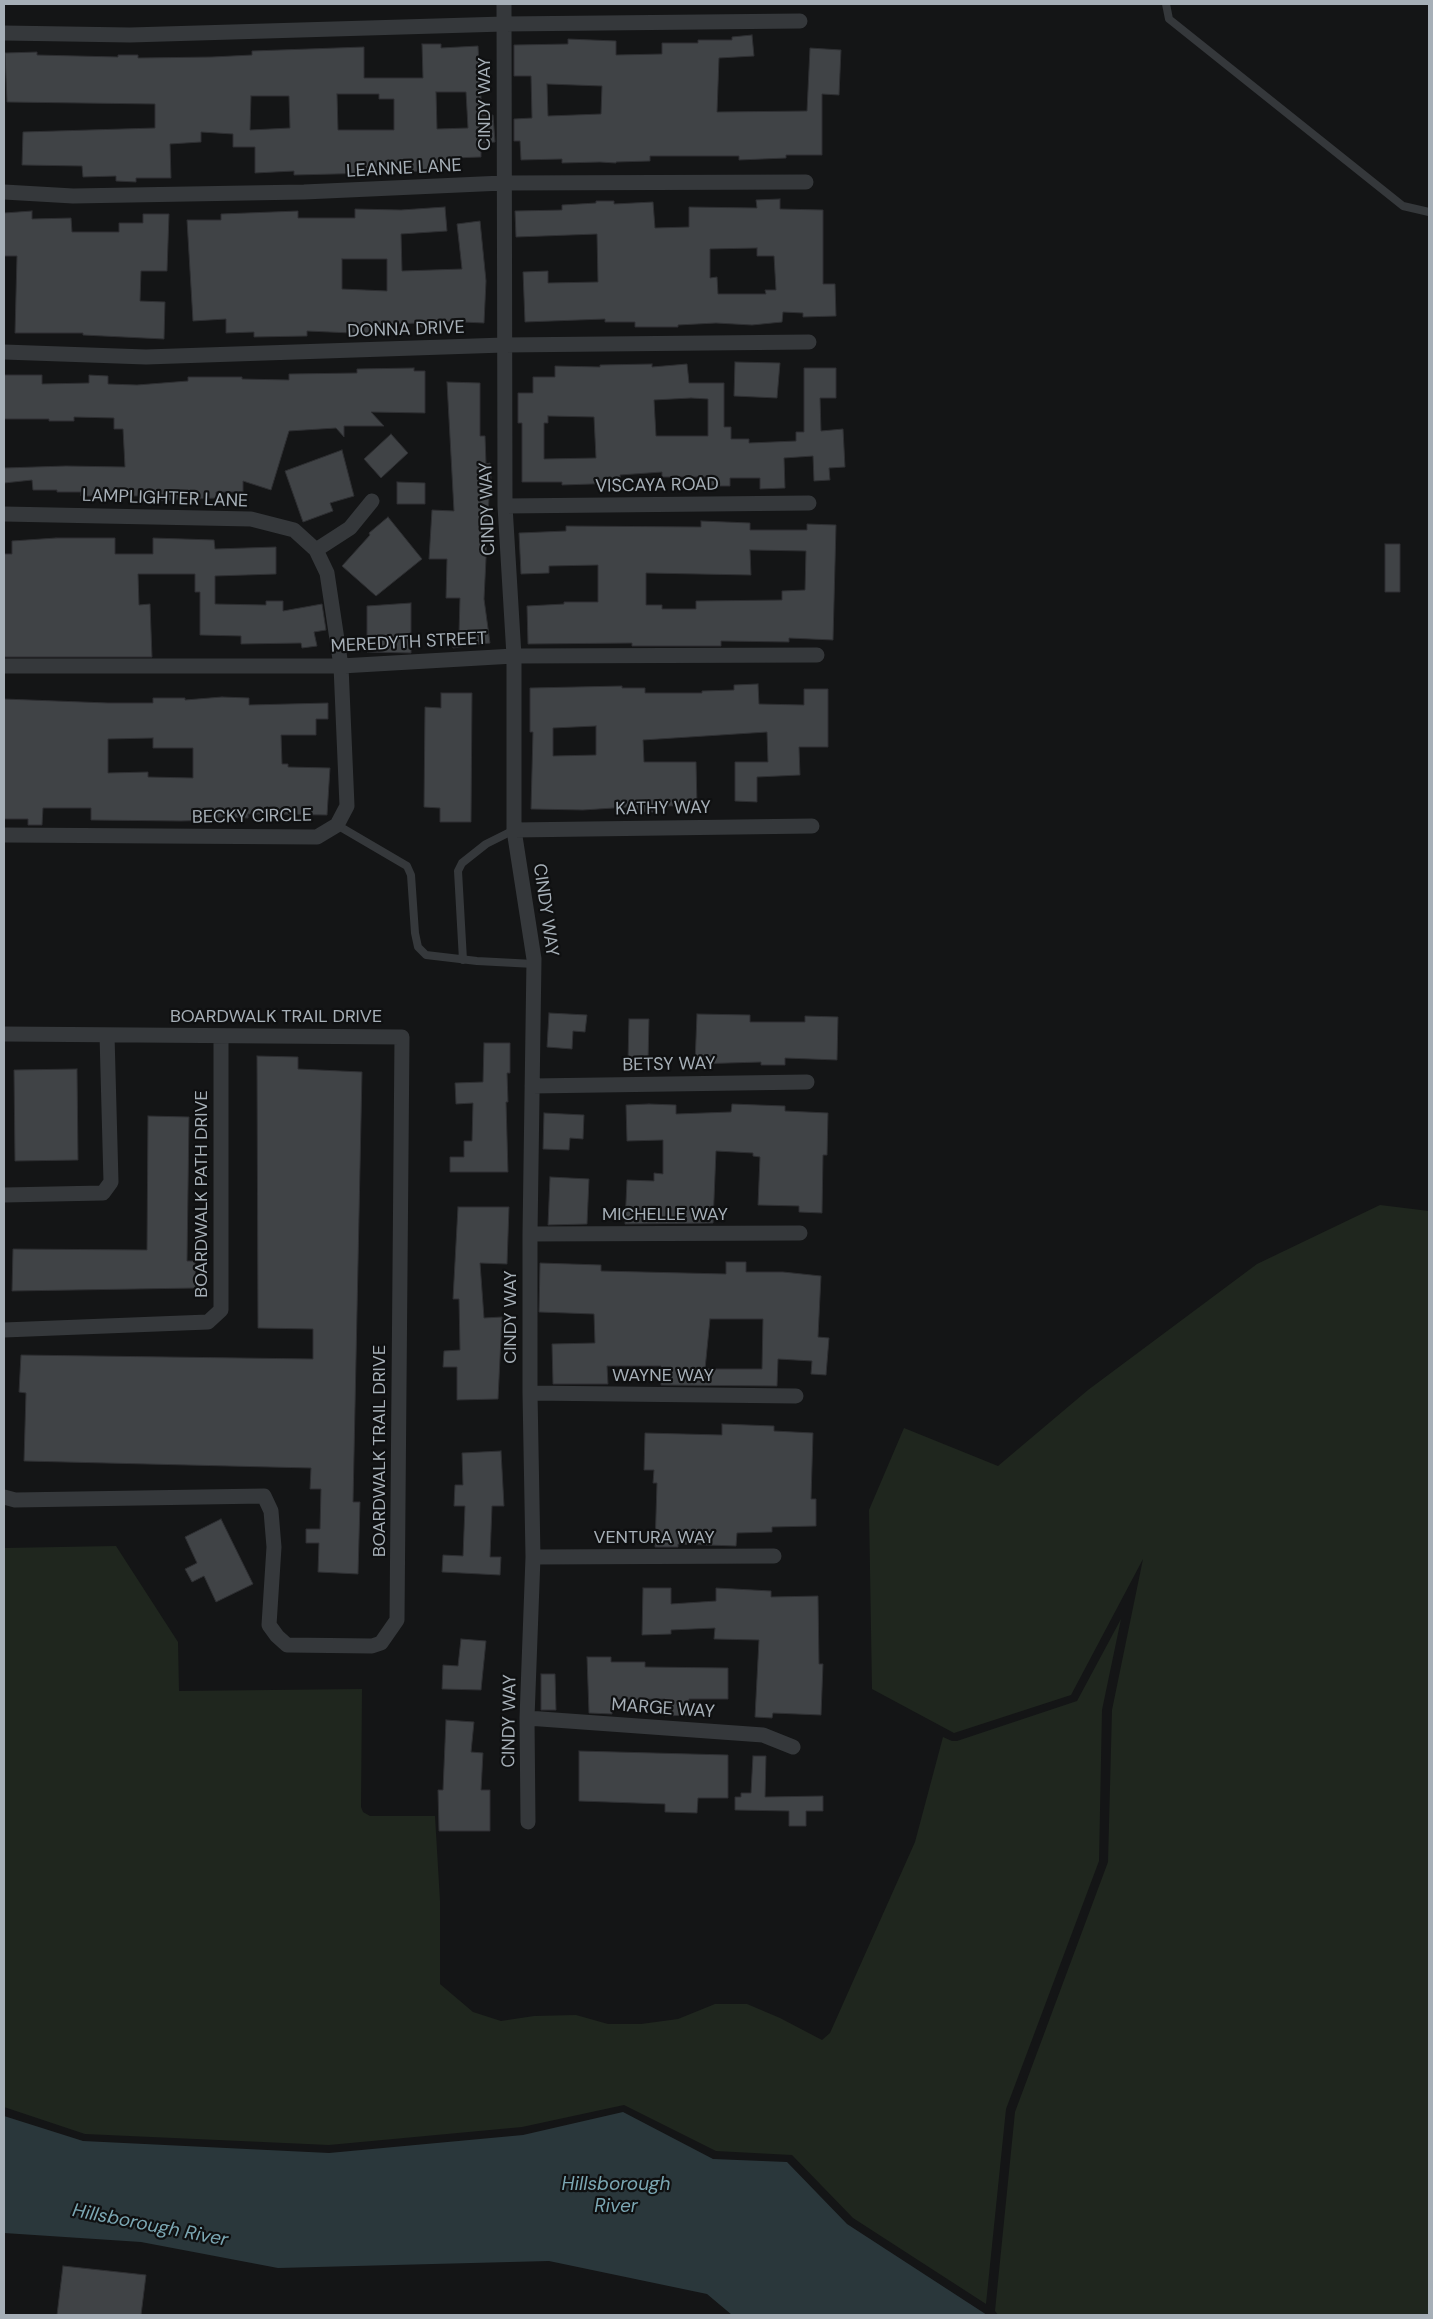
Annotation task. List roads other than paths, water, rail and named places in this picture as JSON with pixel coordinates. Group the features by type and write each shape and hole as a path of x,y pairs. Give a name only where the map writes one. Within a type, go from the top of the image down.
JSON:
{"street":[{"name":"CINDY WAY","path":"504,4 505,506 514,656 514,830 534,964 530,1234 533,1557 527,1718 528,1822"},
{"path":"4,33 130,35 504,24 800,21"},
{"name":"LEANNE LANE","path":"4,192 73,196 304,192 503,183 806,182"},
{"name":"DONNA DRIVE","path":"4,352 146,357 504,346 809,342"},
{"path":"316,550 350,528 372,501"},
{"name":"VISCAYA ROAD","path":"505,506 809,503"},
{"name":"LAMPLIGHTER LANE","path":"4,514 252,519 294,530 316,550 327,573 341,666"},
{"name":"MEREDYTH STREET","path":"4,666 341,666 514,656 816,655"},
{"name":"BECKY CIRCLE","path":"4,835 316,837 337,826 347,806 341,666"},
{"name":"KATHY WAY","path":"514,830 812,826"},
{"name":"BOARDWALK TRAIL DRIVE","path":"4,1034 402,1037 397,1620 381,1643 372,1646 287,1645 277,1636 269,1625 274,1547 271,1511 264,1496 15,1500 4,1497"},
{"path":"4,1195 104,1193 111,1182 107,1035"},
{"name":"BOARDWALK PATH DRIVE","path":"4,1330 208,1322 221,1310 221,1036"},
{"name":"BETSY WAY","path":"532,1086 807,1082"},
{"name":"MICHELLE WAY","path":"530,1234 800,1233"},
{"name":"WAYNE WAY","path":"530,1394 796,1396"},
{"name":"VENTURA WAY","path":"533,1557 774,1556"},
{"name":"MARGE WAY","path":"527,1718 763,1734 793,1747"}],"lane":[{"path":"1166,4 1169,19 1403,206 1429,212"},
{"path":"337,826 406,866 410,875 418,947 426,955 463,960 534,964"},
{"path":"463,960 458,871 462,864 486,844 514,830"}],"water":[{"name":"Hillsborough River","path":"623,2112 713,2159 787,2162 847,2224 987,2315 732,2315 707,2294 549,2261 278,2268 141,2242 4,2233 4,2116 83,2141 329,2153 523,2135"}]}
